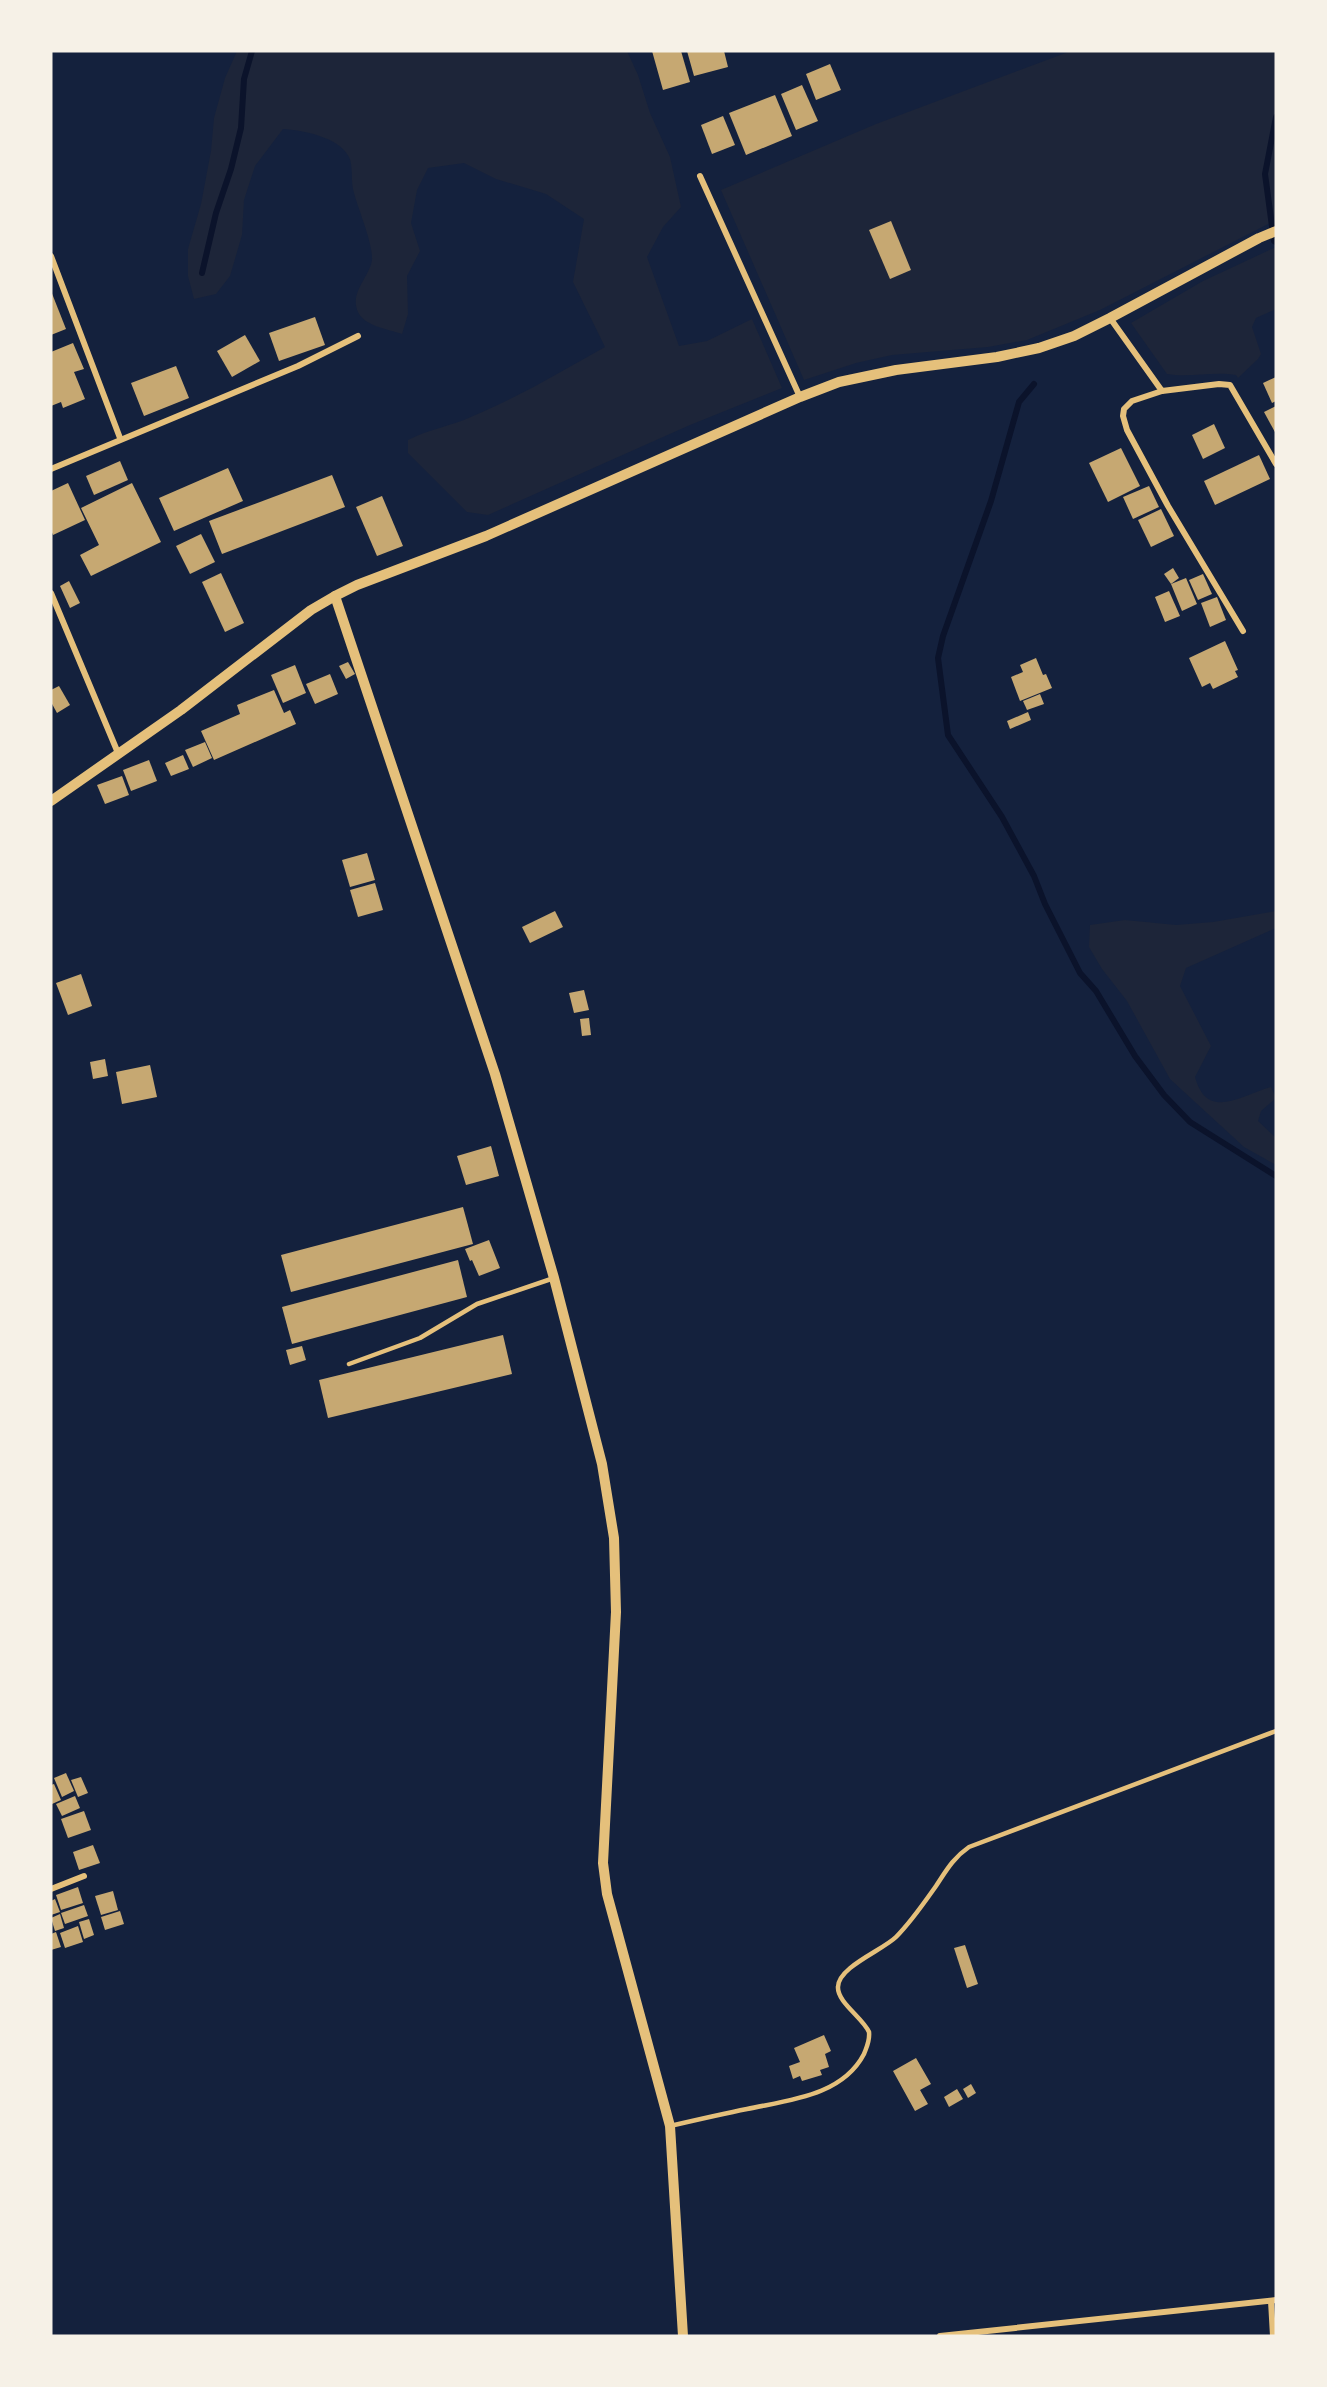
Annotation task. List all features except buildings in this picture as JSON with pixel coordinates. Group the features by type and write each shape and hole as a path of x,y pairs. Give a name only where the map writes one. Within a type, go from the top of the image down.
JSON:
{"street":[{"path":"700,176 800,397"},
{"path":"51,801 237,669 311,610 357,585 486,536 800,397 839,382 896,370 997,357 1039,348 1074,336 1276,231"},
{"path":"51,256 120,438"},
{"path":"1110,318 1162,391"},
{"path":"51,469 120,438 298,366 358,336"},
{"path":"1243,631 1168,506 1127,430 1123,416 1124,409 1132,401 1162,391 1219,384 1230,385 1276,464"},
{"path":"51,593 118,753"},
{"path":"335,596 495,1074 554,1278 602,1464 614,1538 616,1612 604,1874 607,1894 670,2126 683,2336"},
{"path":"51,1889 84,1876"},
{"path":"940,2336 1274,2301 1273,2336"}],"lane":[{"path":"349,1364 420,1338 477,1304 554,1278"},
{"path":"670,2126 811,2095 836,2084 851,2072 861,2060 868,2044 869,2032 840,1996 838,1985 840,1978 872,1952 894,1939 950,1864 969,1847 1276,1731"}],"shaded area":[{"path":"237,51 627,51 638,75 650,113 670,157 681,207 663,227 647,257 679,346 707,341 752,319 782,388 690,425 488,515 467,512 408,453 408,440 507,401 605,347 573,282 584,219 546,194 496,179 464,163 428,168 417,190 411,223 420,251 407,276 408,314 402,334 384,329 365,321 356,305 358,291 368,272 372,253 353,189 349,157 337,144 329,140 310,133 283,129 255,166 244,200 242,235 230,276 216,294 194,299 188,276 188,249 201,204 211,151 214,118 225,78"},
{"path":"1071,51 1276,51 1276,220 1100,310 1027,340 988,347 892,355 856,363 804,380 721,190 876,124"},
{"path":"1276,247 1276,309 1256,318 1252,327 1261,354 1258,359 1238,378 1236,375 1227,374 1167,374 1131,323 1203,281"},
{"path":"1276,911 1276,928 1186,968 1180,986 1211,1046 1195,1077 1200,1090 1216,1102 1226,1102 1271,1087 1276,1098 1261,1111 1258,1121 1276,1138 1276,1165 1244,1147 1170,1079 1127,1001 1102,969 1089,947 1090,925 1125,920 1176,925 1213,922"}],"waterway":[{"path":"202,273 216,213 231,169 241,128 244,79 252,51"},
{"path":"1276,117 1265,174 1274,241 1276,242"},
{"path":"1034,384 1019,402 991,501 943,636 938,658 948,735 1002,817 1034,876 1045,904 1080,973 1096,991 1135,1056 1164,1095 1190,1122 1276,1176"}]}
